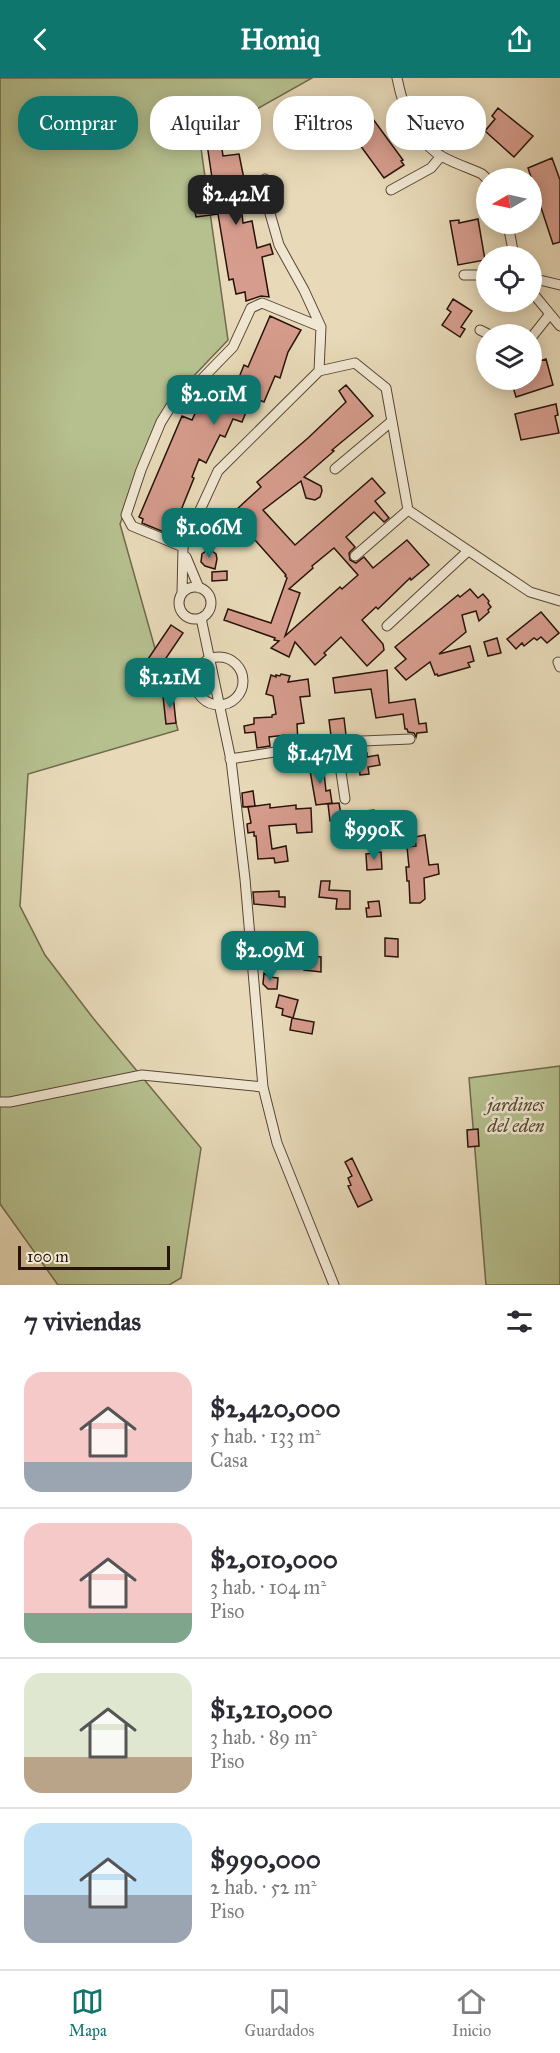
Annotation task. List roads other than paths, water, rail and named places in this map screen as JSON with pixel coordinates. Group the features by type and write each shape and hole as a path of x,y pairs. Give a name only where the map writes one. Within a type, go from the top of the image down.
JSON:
{"street":[{"path":"397,78 416,133 441,156 476,171"},
{"path":"392,190 431,168 441,156"},
{"path":"265,179 269,210 279,245 321,327 319,370"},
{"path":"464,275 476,275"},
{"path":"542,281 560,285"},
{"path":"321,327 262,303 251,308 233,348 194,387 171,406 161,422 126,514 132,526 184,550 200,588 207,594 211,603 208,612 201,618 191,619 183,615 179,606 182,593 184,550 218,471 319,370 355,363 386,388 408,510 530,592 560,602"},
{"path":"542,305 560,326"},
{"path":"542,325 550,315"},
{"path":"335,469 392,421"},
{"path":"355,556 408,510"},
{"path":"387,626 468,551"},
{"path":"182,593 190,588 200,588"},
{"path":"201,618 230,759 245,879 263,1087 277,1143 334,1285"},
{"path":"215,657 223,657 231,659 242,672 244,681 238,697 232,702 219,705 202,699 195,686 197,671 201,664 215,657"},
{"path":"230,759 339,742 410,739"},
{"path":"339,742 345,799"},
{"path":"0,1102 61,1093 111,1080 142,1075 263,1087"}],"park label":[{"name":"jardines del eden","path":"516,1115"}]}
